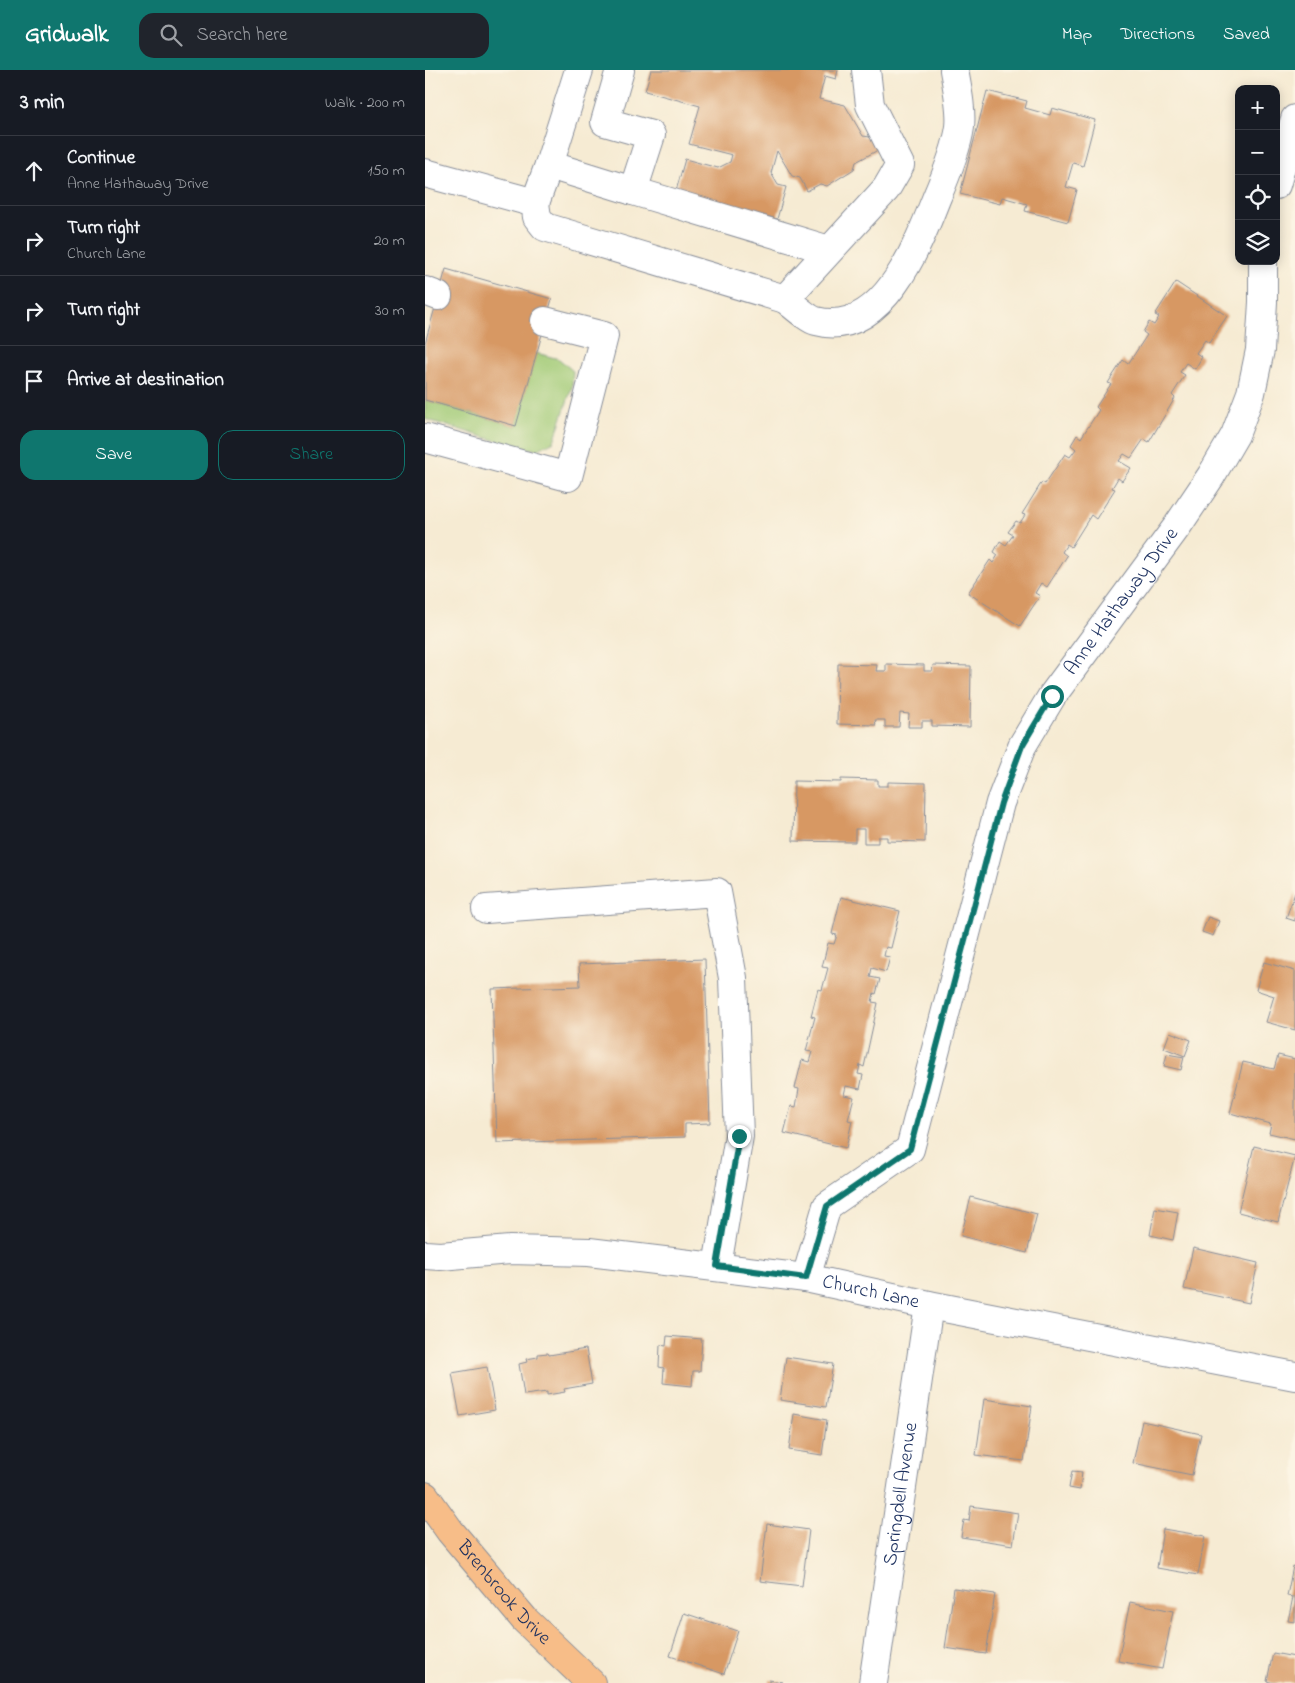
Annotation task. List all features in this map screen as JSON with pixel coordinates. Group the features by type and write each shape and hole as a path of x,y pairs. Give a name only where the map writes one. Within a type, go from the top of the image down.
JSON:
{"main road":[{"name":"Brenbrook Drive","path":"425,1496 450,1530 525,1620 591,1683"}],"street":[{"path":"579,70 535,203 537,217 545,227 785,299 815,321 833,323 852,320 870,309 894,286 917,247 946,174 960,126 958,91 953,70"},
{"path":"620,70 605,122 651,135 633,191"},
{"path":"785,299 886,189 900,165 870,105 866,70"},
{"path":"1279,175 1295,119"},
{"path":"549,165 829,250"},
{"path":"425,173 535,203"},
{"name":"Anne Hathaway Drive","path":"806,1278 827,1206 910,1149 1001,803 1022,746 1052,696 1176,528 1211,476 1235,435 1251,393 1260,350 1263,265"},
{"path":"425,438 568,477 604,336 545,321"},
{"path":"486,909 717,892 733,978 739,1136 717,1266"},
{"name":"Church Lane","path":"430,1258 510,1250 589,1252 806,1278 929,1305 1295,1376"},
{"name":"Springdell Avenue","path":"873,1683 929,1305"}],"green space":[{"path":"536,353 559,359 573,371 572,387 554,441 537,450 510,445 425,419 425,400 516,426"}],"building":[{"path":"651,70 838,70 836,79 825,76 819,99 845,105 863,136 870,137 878,150 856,162 854,169 827,186 820,184 807,191 800,178 792,176 777,151 771,173 778,185 786,187 777,219 676,191 685,159 718,168 730,162 732,155 689,144 700,106 645,91"},
{"path":"987,91 1027,101 1025,108 1050,115 1052,108 1095,120 1083,166 1073,163 1066,187 1077,190 1068,222 1025,211 1027,204 1002,197 1000,204 960,194"},
{"path":"446,269 552,299 516,426 425,400 425,343"},
{"path":"1176,282 1227,316 1209,343 1205,340 1196,353 1202,357 1195,369 1186,363 1180,372 1185,375 1172,395 1175,398 1149,442 1144,439 1131,458 1124,454 1119,461 1131,468 1122,481 1118,478 1112,488 1115,489 1096,519 1091,515 1071,547 1067,544 1062,552 1067,556 1047,587 1041,583 1035,593 1040,596 1020,626 968,593 990,560 993,563 998,555 994,552 1000,541 1006,545 1013,535 1008,532 1016,521 1020,523 1025,515 1022,514 1042,482 1045,484 1065,454 1070,457 1076,449 1071,445 1077,435 1081,438 1099,410 1096,407 1111,384 1108,383 1123,360 1128,364 1147,335 1143,332 1149,322 1154,325 1159,317 1155,315"},
{"path":"838,664 877,665 876,671 886,671 886,664 924,665 924,671 932,671 933,665 971,666 970,727 932,726 932,721 922,721 922,727 908,727 909,714 900,713 899,727 885,727 885,720 875,720 876,725 837,724"},
{"path":"841,779 878,780 878,786 888,786 888,782 926,783 925,842 887,841 887,837 878,837 878,843 864,843 864,829 855,829 855,842 793,841 794,781 841,782"},
{"path":"1295,893 1295,921 1286,918"},
{"path":"841,897 900,911 891,948 886,947 884,956 890,957 886,972 872,968 870,977 880,979 872,1002 878,1003 864,1067 860,1065 858,1074 863,1075 860,1089 846,1086 844,1095 854,1097 848,1120 852,1121 846,1148 784,1133 791,1106 796,1107 799,1089 795,1088 802,1060 809,1062 812,1052 806,1051 815,1017 811,1016 818,989 822,990 828,968 822,967 828,943 834,944 837,935 832,934"},
{"path":"1208,917 1219,921 1213,936 1202,932"},
{"path":"705,959 710,1123 685,1124 685,1137 497,1143 492,989 580,986 579,964"},
{"path":"1264,962 1295,971 1295,1030 1266,1022 1274,996 1256,990"},
{"path":"1170,1032 1191,1040 1185,1056 1164,1048"},
{"path":"1167,1054 1184,1057 1181,1070 1164,1066"},
{"path":"1278,1055 1295,1059 1295,1139 1269,1133 1271,1124 1230,1113 1243,1062 1274,1069"},
{"path":"1254,1146 1295,1156 1278,1222 1238,1212"},
{"path":"971,1197 1037,1214 1027,1253 961,1236"},
{"path":"1155,1208 1178,1212 1173,1240 1150,1235"},
{"path":"1193,1248 1258,1263 1249,1303 1184,1289"},
{"path":"667,1336 702,1339 700,1371 693,1371 692,1386 663,1383 664,1368 659,1367 660,1345 666,1346"},
{"path":"586,1349 592,1384 564,1389 565,1392 547,1395 547,1392 524,1395 519,1364 527,1362 526,1359 538,1357 538,1354 548,1353 549,1355"},
{"path":"786,1357 833,1364 826,1407 780,1400"},
{"path":"487,1367 495,1410 460,1416 452,1373"},
{"path":"984,1399 1032,1406 1024,1461 976,1455"},
{"path":"794,1414 827,1420 822,1455 789,1450"},
{"path":"1142,1421 1201,1434 1192,1475 1133,1463"},
{"path":"1072,1471 1082,1472 1080,1490 1069,1488"},
{"path":"971,1506 1018,1513 1013,1545 961,1537 964,1520 969,1521"},
{"path":"767,1524 809,1530 802,1586 760,1581"},
{"path":"1163,1529 1205,1536 1198,1575 1157,1568"},
{"path":"1293,1566 1295,1567 1295,1622 1288,1621 1293,1597 1287,1596"},
{"path":"954,1588 995,1594 986,1654 945,1648"},
{"path":"1130,1602 1173,1611 1162,1669 1118,1661"},
{"path":"684,1613 738,1631 724,1674 670,1656"},
{"path":"1273,1653 1295,1657 1295,1683 1273,1683 1267,1681"},
{"path":"769,1680 782,1682 769,1683"}],"route":[{"path":"739,1136 717,1266 806,1278 827,1206 910,1149 1001,803 1022,746 1052,696"}]}
